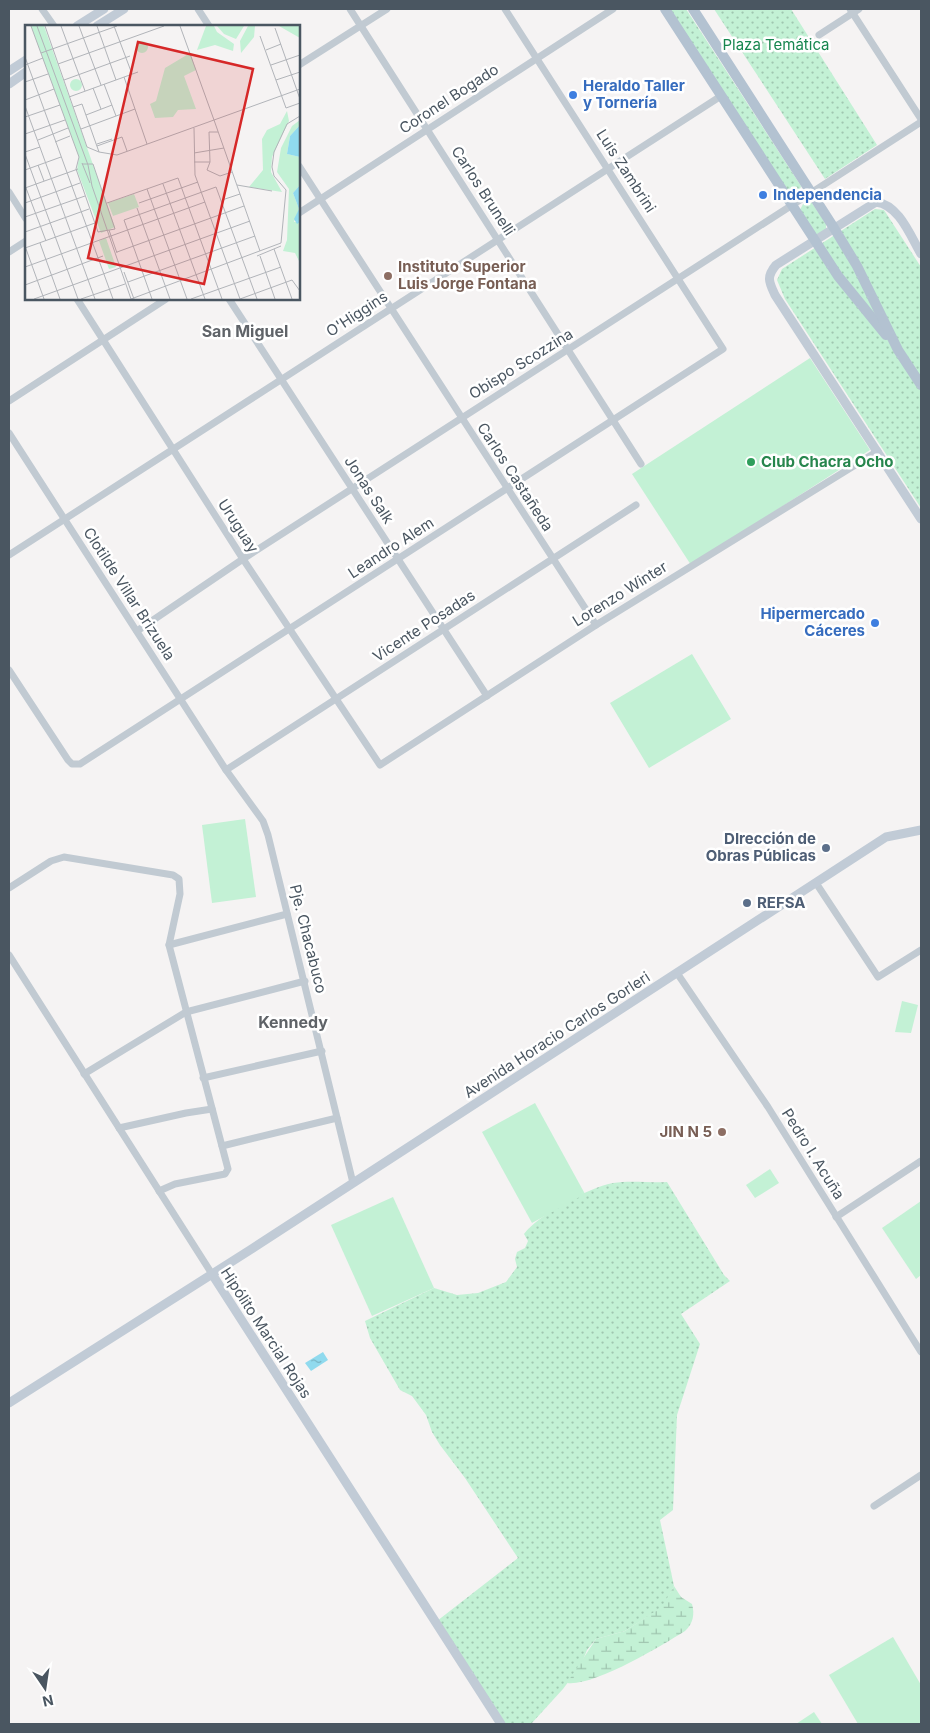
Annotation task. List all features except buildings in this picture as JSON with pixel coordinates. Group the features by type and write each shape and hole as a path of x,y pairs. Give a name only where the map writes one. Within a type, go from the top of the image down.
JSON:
{"main road":[{"path":"79,25 104,9"},
{"path":"99,25 124,9"},
{"path":"665,9 838,276 898,350 921,385"},
{"path":"693,9 857,266 898,350"},
{"path":"9,71 25,61"},
{"path":"9,84 25,73"},
{"path":"921,254 895,211 885,203 876,202 776,265 770,272 768,280 775,295 921,519"},
{"name":"Avenida Horacio Carlos Gorleri","path":"9,1403 353,1184 886,838 921,830"},
{"name":"Hipólito Marcial Rojas","path":"212,1274 501,1724"}],"street":[{"path":"42,9 53,25"},
{"path":"198,9 208,25"},
{"name":"Carlos Brunelli","path":"350,9 570,350 641,464"},
{"path":"300,64 387,9"},
{"name":"Luis Zambrini","path":"505,9 723,349"},
{"name":"Coronel Bogado","path":"300,212 614,9"},
{"path":"819,35 854,10 921,120"},
{"name":"O'Higgins","path":"9,555 721,96"},
{"name":"Obispo Scozzina","path":"137,631 242,559 460,418 570,350 921,120"},
{"name":"Carlos Castañeda","path":"300,168 460,418 596,625"},
{"path":"9,192 25,217"},
{"path":"9,252 25,242"},
{"name":"Uruguay","path":"78,300 242,559 380,765"},
{"path":"9,400 164,300"},
{"name":"Jonas Salk","path":"230,300 487,696"},
{"name":"Leandro Alem","path":"9,672 72,764 80,764 723,349"},
{"name":"Clotilde Villar Brizuela","path":"9,433 226,770"},
{"name":"Lorenzo Winter","path":"380,765 596,625 878,451"},
{"name":"Vicente Posadas","path":"226,770 636,506"},
{"name":"Pje. Chacabuco","path":"226,770 263,821 305,981 353,1184"},
{"path":"9,888 50,861 64,857 174,875 179,879 180,894 169,945 228,1173 175,1184 159,1191"},
{"path":"816,883 878,977 921,950"},
{"path":"169,945 287,914"},
{"name":"Hipólito Marcial Rojas","path":"9,955 212,1274"},
{"name":"Pedro I. Acuña","path":"677,973 768,1108 921,1352"},
{"path":"84,1074 186,1012 305,981"},
{"path":"203,1078 322,1051"},
{"path":"118,1128 212,1109"},
{"path":"222,1146 337,1118"},
{"path":"836,1217 921,1161"},
{"path":"874,1506 920,1478"}],"green space":[{"path":"669,9 686,9 801,186 799,193 790,194"},
{"name":"Plaza Temática","path":"714,9 791,9 877,145 825,179"},
{"path":"807,202 812,203 826,224 826,230 816,235 800,210 803,204"},
{"path":"875,209 884,210 921,267 921,508 785,299 777,280 782,269"},
{"name":"Club Chacra Ocho","path":"810,358 870,450 691,565 632,474"},
{"path":"692,654 731,719 649,768 610,703"},
{"path":"245,819 256,897 212,903 202,825"},
{"path":"902,1001 918,1005 911,1033 895,1032"},
{"path":"535,1103 585,1194 532,1223 482,1132"},
{"path":"770,1169 779,1183 755,1198 746,1185"},
{"path":"667,1182 724,1275 730,1281 681,1314 700,1344 677,1415 673,1510 660,1520 674,1586 663,1607 625,1631 596,1639 587,1650 581,1665 563,1689 531,1724 500,1724 437,1621 518,1558 465,1478 440,1445 432,1432 426,1415 412,1396 400,1390 370,1338 365,1321 434,1288 457,1295 478,1293 506,1282 517,1267 515,1259 517,1252 525,1248 528,1241 524,1234 552,1211 591,1190 613,1183"},
{"path":"393,1197 434,1288 372,1316 331,1225"},
{"path":"921,1201 921,1275 916,1279 882,1228"},
{"path":"674,1586 681,1597 692,1604 693,1619 685,1631 644,1655 609,1672 579,1683 567,1683 596,1639 625,1631 662,1607"},
{"path":"893,1637 921,1685 921,1724 858,1724 829,1675"},
{"path":"814,1712 822,1724 796,1724"}],"water":[{"path":"323,1352 328,1360 311,1371 305,1363"}],"place":[{"name":"Heraldo Taller y Tornería","path":"573,95"},
{"name":"Independencia","path":"763,195"},
{"name":"Instituto Superior Luis Jorge Fontana","path":"388,276"},
{"name":"Club Chacra Ocho","path":"751,462"},
{"name":"Hipermercado Cáceres","path":"875,623"},
{"name":"DIrección de Obras Públicas","path":"826,848"},
{"name":"REFSA","path":"747,903"},
{"name":"JIN N 5","path":"722,1132"}],"district":[{"name":"San Miguel","path":"245,331"},
{"name":"Kennedy","path":"293,1022"}]}
